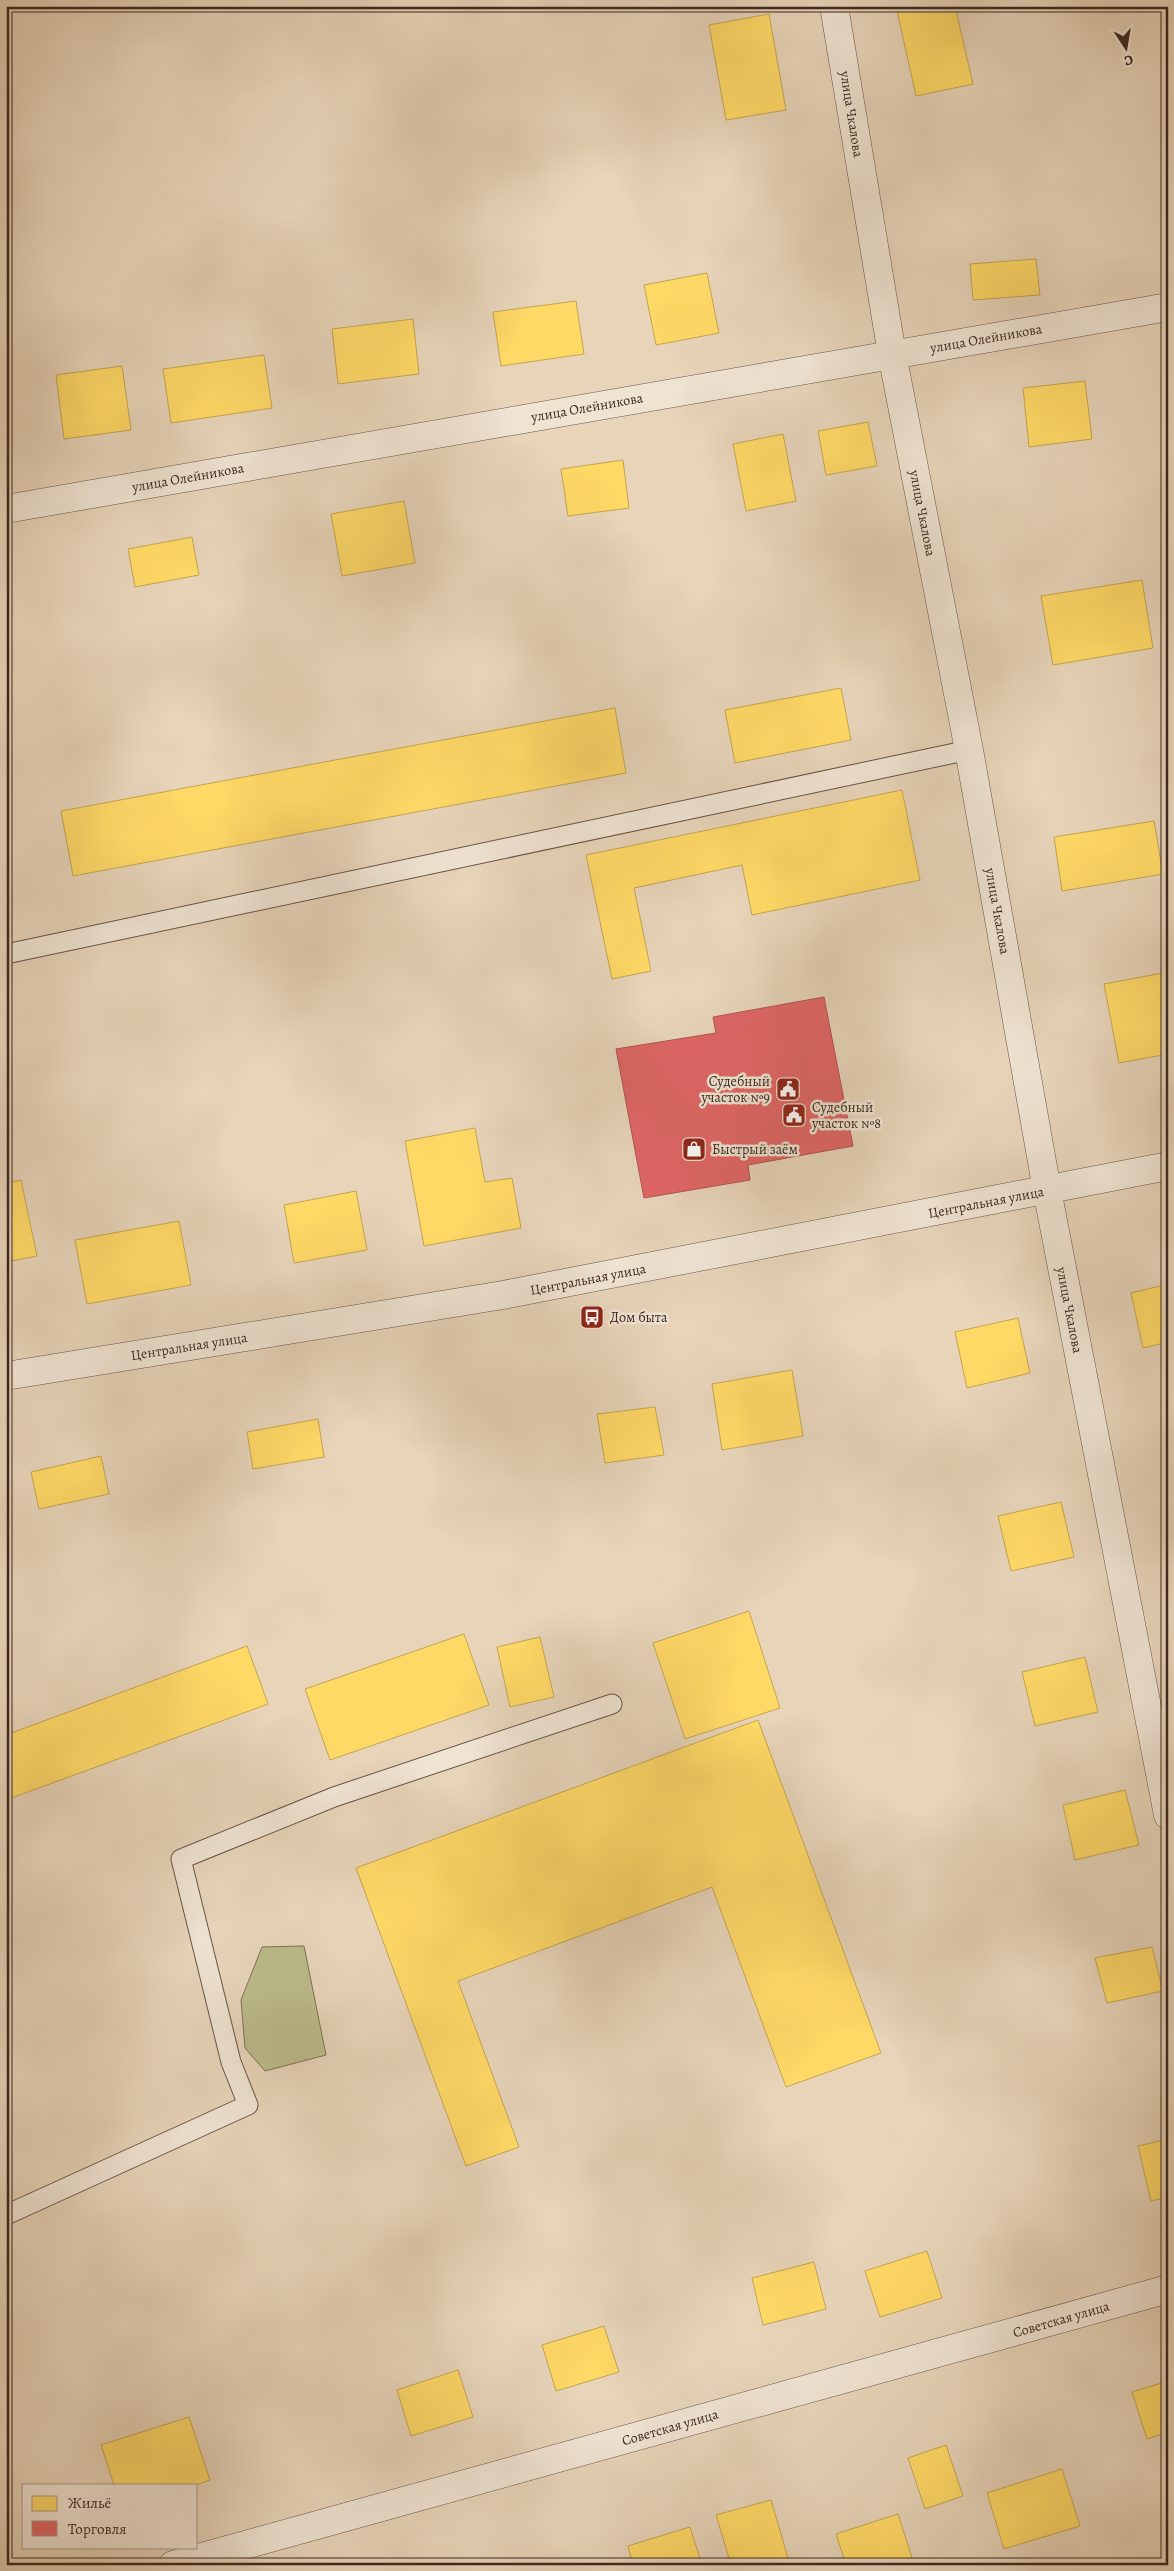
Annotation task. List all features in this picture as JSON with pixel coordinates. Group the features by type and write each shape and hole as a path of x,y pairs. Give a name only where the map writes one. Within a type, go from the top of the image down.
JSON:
{"street":[{"name":"улица Чкалова","path":"834,6 892,354 969,750 1047,1190 1168,1815"},
{"name":"улица Олейникова","path":"6,509 1168,307"},
{"name":"Центральная улица","path":"6,1376 503,1295 1168,1166"},
{"name":"Советская улица","path":"173,2565 1168,2289"}],"lane":[{"path":"6,954 969,750"},
{"path":"6,2215 248,2105 230,2062 181,1859 334,1797 612,1704"}],"shaded area":[{"path":"304,1946 326,2055 265,2071 245,2048 241,2000 262,1947"}],"building: Жильё":[{"path":"896,6 955,6 973,84 916,96"},
{"path":"769,14 786,110 726,120 709,25"},
{"path":"1036,259 1040,295 973,300 970,264"},
{"path":"707,273 719,333 656,345 644,285"},
{"path":"576,301 584,354 501,366 493,312"},
{"path":"413,319 419,374 338,384 332,329"},
{"path":"264,355 272,408 171,423 163,369"},
{"path":"122,366 131,430 64,439 56,375"},
{"path":"1085,381 1092,439 1029,447 1023,388"},
{"path":"868,422 877,466 826,475 818,431"},
{"path":"783,434 796,501 746,511 733,444"},
{"path":"623,460 629,508 568,516 561,469"},
{"path":"404,501 415,563 342,576 331,514"},
{"path":"192,537 199,575 135,587 128,549"},
{"path":"1142,580 1153,648 1053,665 1041,596"},
{"path":"841,688 851,740 735,763 725,710"},
{"path":"615,708 626,773 73,876 61,811"},
{"path":"902,790 920,880 752,915 742,865 634,888 651,971 612,979 586,855"},
{"path":"1154,821 1163,874 1062,891 1054,837"},
{"path":"1168,972 1168,1054 1119,1063 1104,984"},
{"path":"475,1128 485,1182 512,1178 521,1228 424,1246 405,1141"},
{"path":"21,1180 37,1256 6,1262 6,1183"},
{"path":"356,1191 367,1250 294,1263 284,1205"},
{"path":"179,1221 191,1285 87,1304 75,1240"},
{"path":"1168,1284 1168,1342 1143,1348 1131,1293"},
{"path":"1018,1318 1030,1373 967,1388 955,1332"},
{"path":"792,1370 803,1436 722,1450 712,1384"},
{"path":"655,1407 664,1455 605,1463 597,1414"},
{"path":"318,1419 324,1457 253,1469 247,1432"},
{"path":"101,1456 109,1494 39,1509 31,1472"},
{"path":"1061,1502 1074,1557 1011,1571 998,1516"},
{"path":"749,1611 780,1708 685,1739 653,1643"},
{"path":"464,1634 489,1705 330,1760 305,1689"},
{"path":"540,1637 554,1697 510,1707 497,1647"},
{"path":"247,1646 268,1704 6,1800 6,1735"},
{"path":"1085,1657 1098,1712 1035,1726 1022,1672"},
{"path":"758,1720 881,2053 786,2087 712,1887 458,1981 519,2147 466,2166 356,1868"},
{"path":"1125,1790 1139,1845 1075,1860 1063,1805"},
{"path":"1152,1947 1163,1991 1107,2003 1095,1958"},
{"path":"1168,2139 1168,2197 1151,2201 1138,2146"},
{"path":"927,2251 942,2298 880,2317 865,2271"},
{"path":"814,2262 826,2309 763,2325 752,2278"},
{"path":"604,2326 619,2372 556,2391 542,2345"},
{"path":"458,2370 473,2417 411,2436 397,2390"},
{"path":"1168,2381 1168,2432 1147,2439 1132,2392"},
{"path":"189,2417 210,2480 198,2484 114,2484 101,2445"},
{"path":"946,2445 963,2496 925,2509 908,2458"},
{"path":"1062,2469 1080,2526 1004,2549 987,2493"},
{"path":"771,2500 790,2565 731,2565 716,2515"},
{"path":"898,2514 913,2561 902,2565 846,2565 836,2534"},
{"path":"690,2527 702,2565 633,2565 628,2546"}],"building: Торговля":[{"path":"824,997 853,1146 748,1165 750,1180 644,1198 616,1049 716,1033 713,1017"}],"place":[{"name":"Судебный участок №9","path":"788,1089"},
{"name":"Судебный участок №8","path":"794,1115"},
{"name":"Быстрый заём","path":"694,1149"},
{"name":"Дом быта","path":"592,1317"}]}
